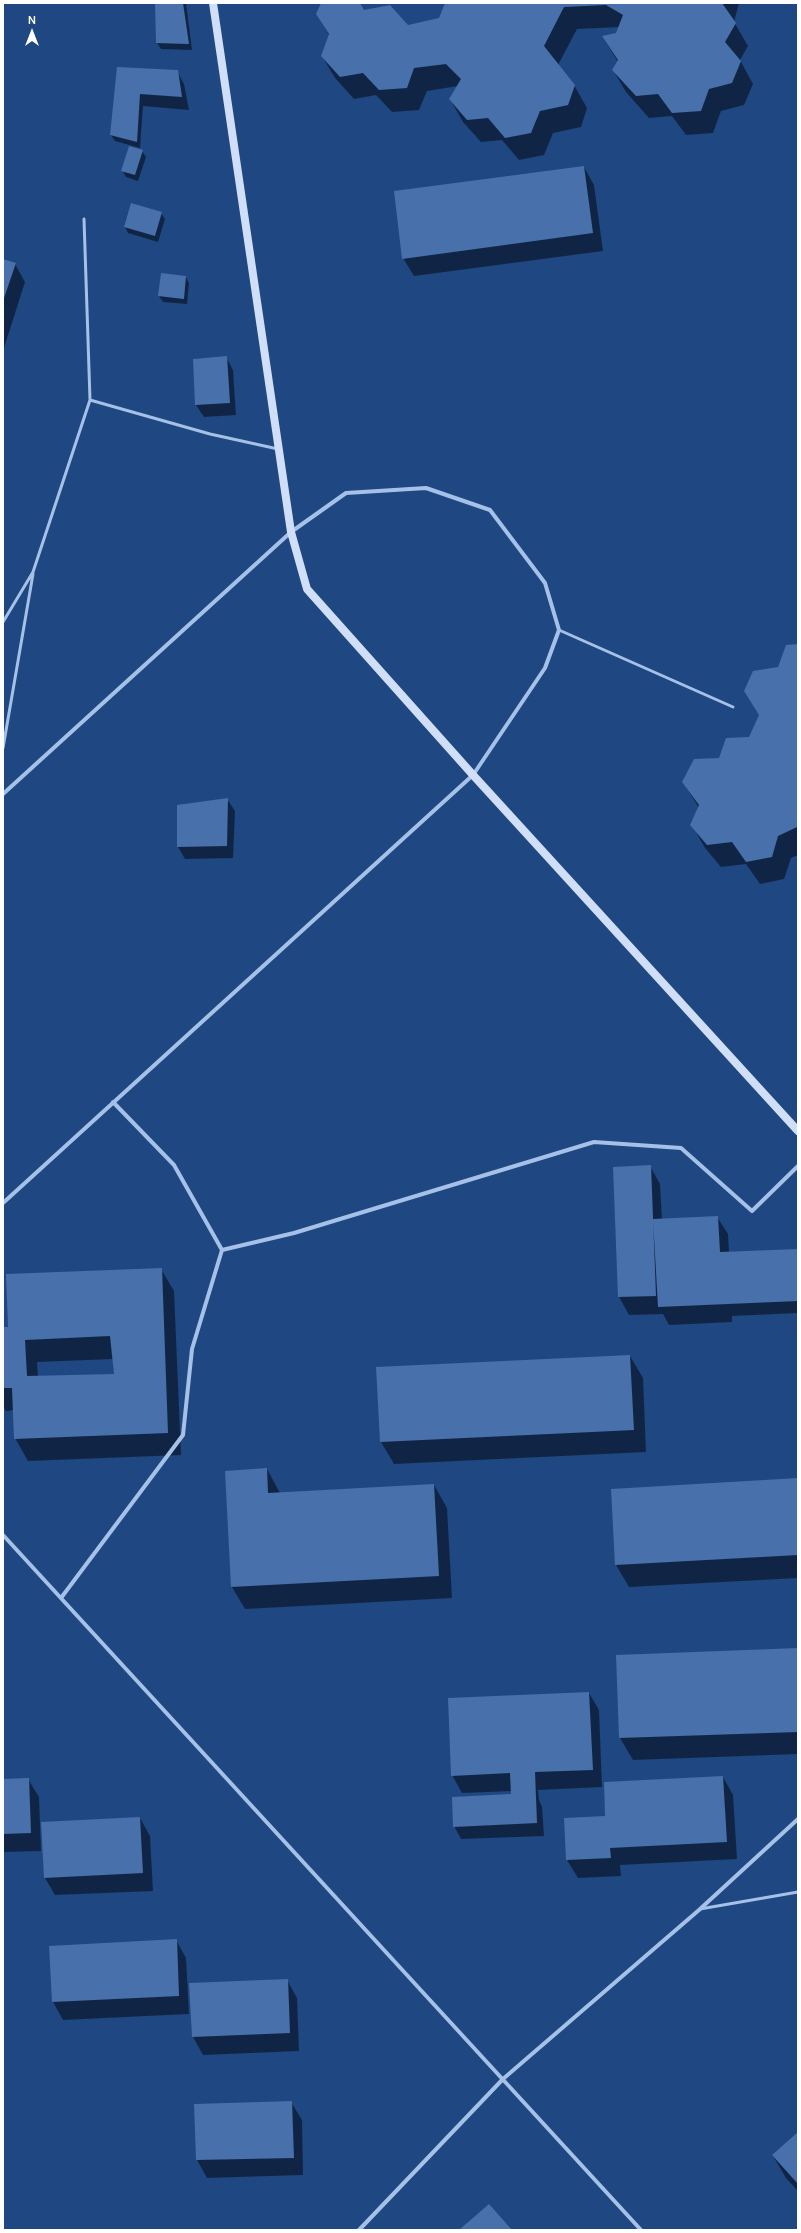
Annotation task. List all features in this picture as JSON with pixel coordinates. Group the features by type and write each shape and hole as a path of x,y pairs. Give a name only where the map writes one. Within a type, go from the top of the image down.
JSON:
{"street":[{"path":"213,3 291,532 307,589 473,775 798,1131"},
{"path":"3,794 291,532 346,493 426,488 490,510 545,583 559,630 545,668 473,775 3,1203"},
{"path":"61,1598 183,1435 192,1348 222,1250 174,1166 113,1102"},
{"path":"222,1250 294,1232 594,1142 681,1148 752,1211 798,1166"},
{"path":"3,1535 642,2230"},
{"path":"359,2230 503,2079 699,1910 798,1819"}],"lane":[{"path":"3,748 33,572 90,400 84,219"},
{"path":"90,400 210,434 279,450"},
{"path":"3,622 33,572"},
{"path":"559,630 733,707"},
{"path":"699,1910 798,1892"}],"building":[{"path":"155,3 183,3 189,44 156,43"},
{"path":"321,3 360,3 364,10 390,5 408,25 439,18 445,3 722,3 736,23 725,42 741,61 732,83 709,89 701,111 672,113 658,94 636,96 612,70 618,60 602,36 616,33 623,15 606,5 564,7 544,46 575,85 568,105 540,111 531,133 505,138 488,118 467,120 449,99 461,79 446,64 414,68 407,88 379,90 363,73 340,77 321,56 329,34 316,14"},
{"path":"117,67 178,70 182,97 140,94 137,142 110,135"},
{"path":"129,146 143,150 135,175 121,171"},
{"path":"584,166 593,233 402,259 394,191"},
{"path":"131,203 162,212 155,236 124,227"},
{"path":"3,259 16,263 3,301"},
{"path":"161,273 186,276 184,299 158,296"},
{"path":"227,356 230,403 195,405 193,359"},
{"path":"798,644 798,824 797,827 778,836 772,857 746,862 732,842 707,845 690,825 699,805 682,782 694,759 719,758 726,738 749,737 759,715 744,691 753,671 778,667 786,645"},
{"path":"228,798 227,846 177,847 177,805"},
{"path":"651,1165 656,1296 618,1297 613,1167"},
{"path":"718,1216 720,1252 798,1249 798,1301 658,1307 653,1219"},
{"path":"162,1268 168,1433 14,1439 12,1388 3,1388 3,1327 8,1327 6,1274","holes":["110,1336 114,1374 27,1376 25,1340"]},
{"path":"630,1355 634,1430 380,1442 376,1367"},
{"path":"267,1468 268,1493 434,1484 439,1576 231,1587 225,1471"},
{"path":"798,1478 798,1555 615,1565 611,1489"},
{"path":"798,1648 798,1732 619,1738 616,1655"},
{"path":"589,1692 593,1770 535,1772 537,1823 453,1827 452,1797 511,1794 510,1773 451,1776 448,1698"},
{"path":"723,1776 727,1842 610,1848 611,1858 566,1860 564,1818 605,1816 604,1782"},
{"path":"29,1778 31,1833 3,1834 3,1779"},
{"path":"140,1817 143,1873 44,1878 41,1822"},
{"path":"177,1939 179,1996 52,2002 49,1946"},
{"path":"288,1979 290,2033 192,2037 189,1983"},
{"path":"292,2101 294,2158 196,2160 194,2104"},
{"path":"798,2132 798,2184 772,2155"},
{"path":"489,2204 512,2230 459,2230"}]}
